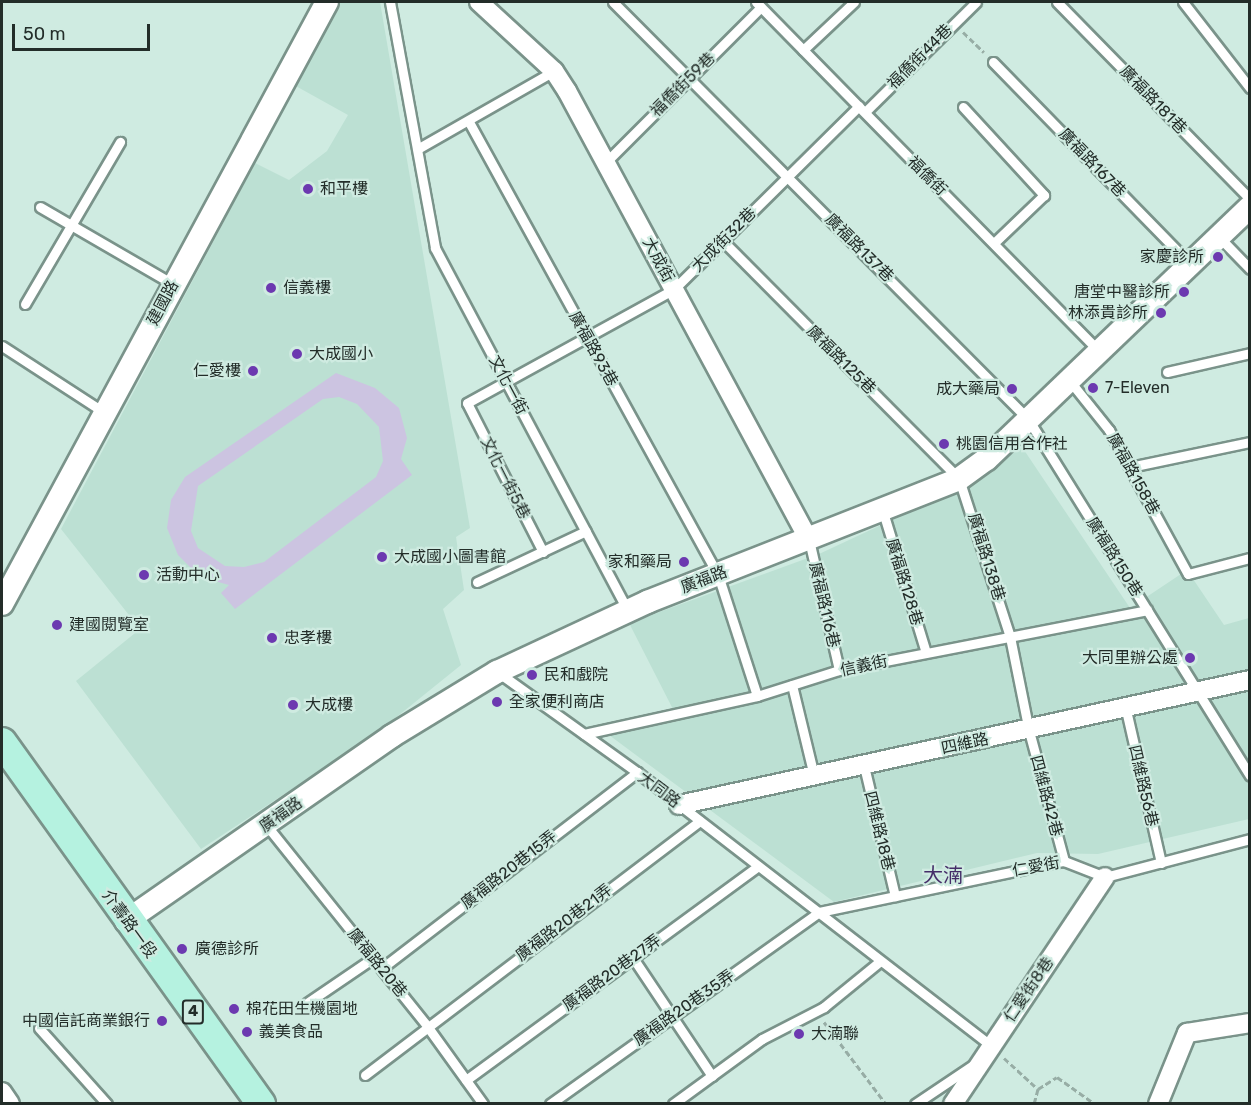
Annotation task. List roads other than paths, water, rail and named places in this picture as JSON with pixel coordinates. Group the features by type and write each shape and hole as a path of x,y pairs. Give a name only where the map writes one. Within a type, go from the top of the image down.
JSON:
{"main road":[{"name":"介壽路一段","path":"2,742 126,921 261,1104"}],"street":[{"name":"建國路","path":"2,604 173,284 311,37 327,2"},
{"name":"大成街","path":"479,2 554,71 606,162 809,540"},
{"name":"廣福路","path":"126,921 267,826 392,736 497,672 628,611 883,512 959,479 1028,419 1250,207"},
{"name":"四維路","path":"679,805 1126,710 1250,681"},
{"name":"仁愛街8巷","path":"953,1104 1106,877"},
{"path":"1158,1104 1187,1033 1250,1023"},
{"path":"2,1092 10,1104"}],"lane":[{"name":"文化一街","path":"390,2 419,148 435,248 628,611"},
{"name":"廣福路137巷","path":"613,2 1028,419"},
{"path":"803,50 854,2"},
{"name":"福僑街44巷","path":"862,109 976,2"},
{"name":"廣福路181巷","path":"1057,2 1250,200"},
{"path":"1183,2 1250,88"},
{"name":"福僑街59巷","path":"606,162 758,4"},
{"name":"福僑街","path":"758,4 1099,351"},
{"name":"廣福路167巷","path":"993,62 1190,264"},
{"path":"419,148 469,122 554,71"},
{"path":"963,107 1044,195 994,243"},
{"name":"大成街32巷","path":"467,404 674,290 788,176 862,109"},
{"name":"廣福路93巷","path":"469,122 718,575 757,696"},
{"path":"25,304 75,225 120,142"},
{"path":"40,207 75,225 173,284"},
{"path":"1218,237 1250,269"},
{"name":"廣福路125巷","path":"723,241 959,479"},
{"path":"2,346 105,413"},
{"path":"1167,372 1250,353"},
{"name":"廣福路158巷","path":"1069,380 1109,430 1188,574 1250,558"},
{"name":"文化一街5巷","path":"467,404 543,552"},
{"name":"廣福路150巷","path":"1028,419 1250,775"},
{"path":"1130,467 1250,442"},
{"name":"廣福路138巷","path":"959,479 970,503 1010,637 1029,730"},
{"name":"廣福路128巷","path":"883,512 926,653"},
{"path":"477,582 586,531"},
{"name":"廣福路116巷","path":"809,540 839,670"},
{"name":"信義街","path":"584,734 757,696 839,670 1147,610"},
{"name":"大同路","path":"497,672 637,772 819,912 987,1052"},
{"path":"792,685 814,776"},
{"name":"四維路56巷","path":"1126,710 1161,862"},
{"name":"四維路42巷","path":"1029,730 1064,861"},
{"name":"四維路18巷","path":"864,766 895,896"},
{"name":"廣福路20巷15弄","path":"382,969 637,772"},
{"name":"廣福路20巷21弄","path":"365,1075 700,821"},
{"name":"廣福路20巷","path":"267,826 427,1026 466,1080 478,1101"},
{"path":"1106,877 1250,839"},
{"name":"仁愛街","path":"819,912 1064,861 1106,877"},
{"name":"廣福路20巷27弄","path":"466,1080 759,866"},
{"name":"廣福路20巷35弄","path":"550,1104 819,912"},
{"path":"308,1003 373,958"},
{"path":"633,958 712,1076"},
{"path":"673,1104 762,1039 816,1012 879,962"},
{"path":"39,1028 107,1104"},
{"path":"915,1104 987,1052"}],"place":[{"name":"和平樓","path":"308,189"},
{"name":"家慶診所","path":"1218,257"},
{"name":"信義樓","path":"271,288"},
{"name":"唐堂中醫診所","path":"1184,292"},
{"name":"林添貴診所","path":"1161,313"},
{"name":"大成國小","path":"297,354"},
{"name":"仁愛樓","path":"253,371"},
{"name":"7-Eleven","path":"1093,388"},
{"name":"成大藥局","path":"1012,389"},
{"name":"桃園信用合作社","path":"944,444"},
{"name":"大成國小圖書館","path":"382,557"},
{"name":"家和藥局","path":"684,562"},
{"name":"活動中心","path":"144,575"},
{"name":"建國閱覽室","path":"57,625"},
{"name":"忠孝樓","path":"272,638"},
{"name":"大同里辦公處","path":"1190,658"},
{"name":"民和戲院","path":"532,675"},
{"name":"全家便利商店","path":"497,702"},
{"name":"大成樓","path":"293,705"},
{"name":"廣德診所","path":"182,949"},
{"name":"棉花田生機園地","path":"234,1009"},
{"name":"中國信託商業銀行","path":"162,1021"},
{"name":"義美食品","path":"247,1032"},
{"name":"大湳聯","path":"799,1034"}],"district":[{"name":"大湳","path":"943,875"}]}
